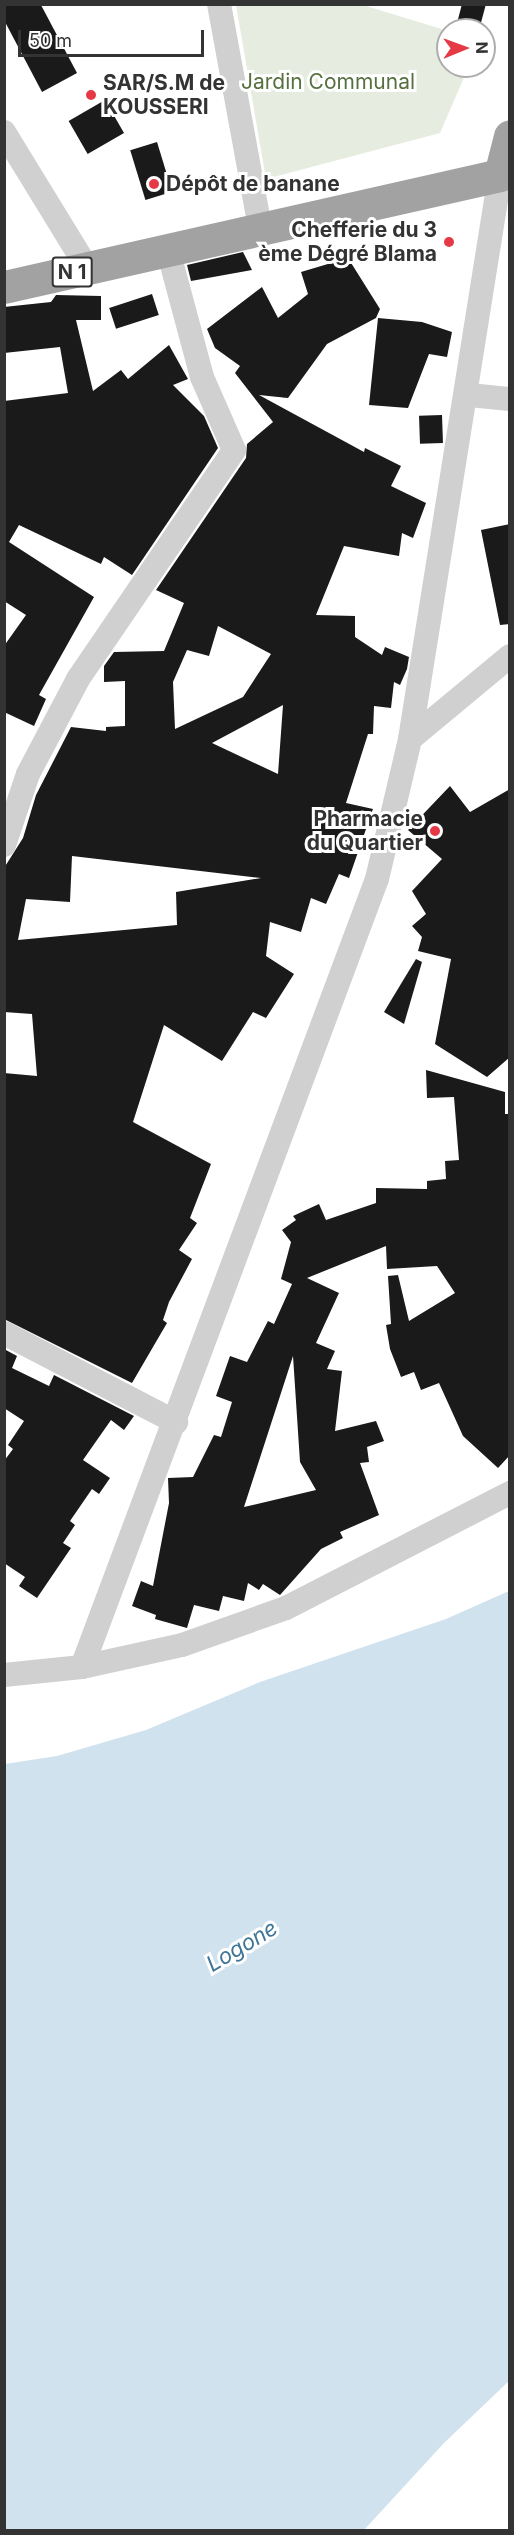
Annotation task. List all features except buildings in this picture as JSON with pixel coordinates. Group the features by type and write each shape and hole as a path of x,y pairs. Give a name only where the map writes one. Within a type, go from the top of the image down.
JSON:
{"highway":[{"path":"505,176 510,136"},
{"name":"N 1","path":"4,286 505,176"}],"street":[{"path":"219,4 260,228"},
{"path":"4,132 88,269"},
{"path":"82,1667 176,1422 377,879 410,739 505,176"},
{"path":"4,845 28,774 78,679 234,450 202,377 157,253"},
{"path":"469,395 510,399"},
{"path":"410,739 510,656"},
{"path":"4,1333 176,1422"},
{"path":"4,1675 82,1667 182,1645 286,1608 510,1493"}],"green space":[{"name":"Jardin Communal","path":"236,5 363,5 436,27 436,78 464,78 440,133 266,179"}],"water":[{"name":"Logone","path":"509,1591 509,2381 444,2443 364,2530 5,2530 5,1764 57,1756 146,1730 260,1682 446,1619"}],"place":[{"name":"SAR/S.M de KOUSSERI","path":"91,95"},
{"name":"Dépôt de banane","path":"154,184"},
{"name":"Chefferie du 3 ème Dégré Blama","path":"449,242"},
{"name":"Pharmacie du Quartier","path":"435,831"}]}
